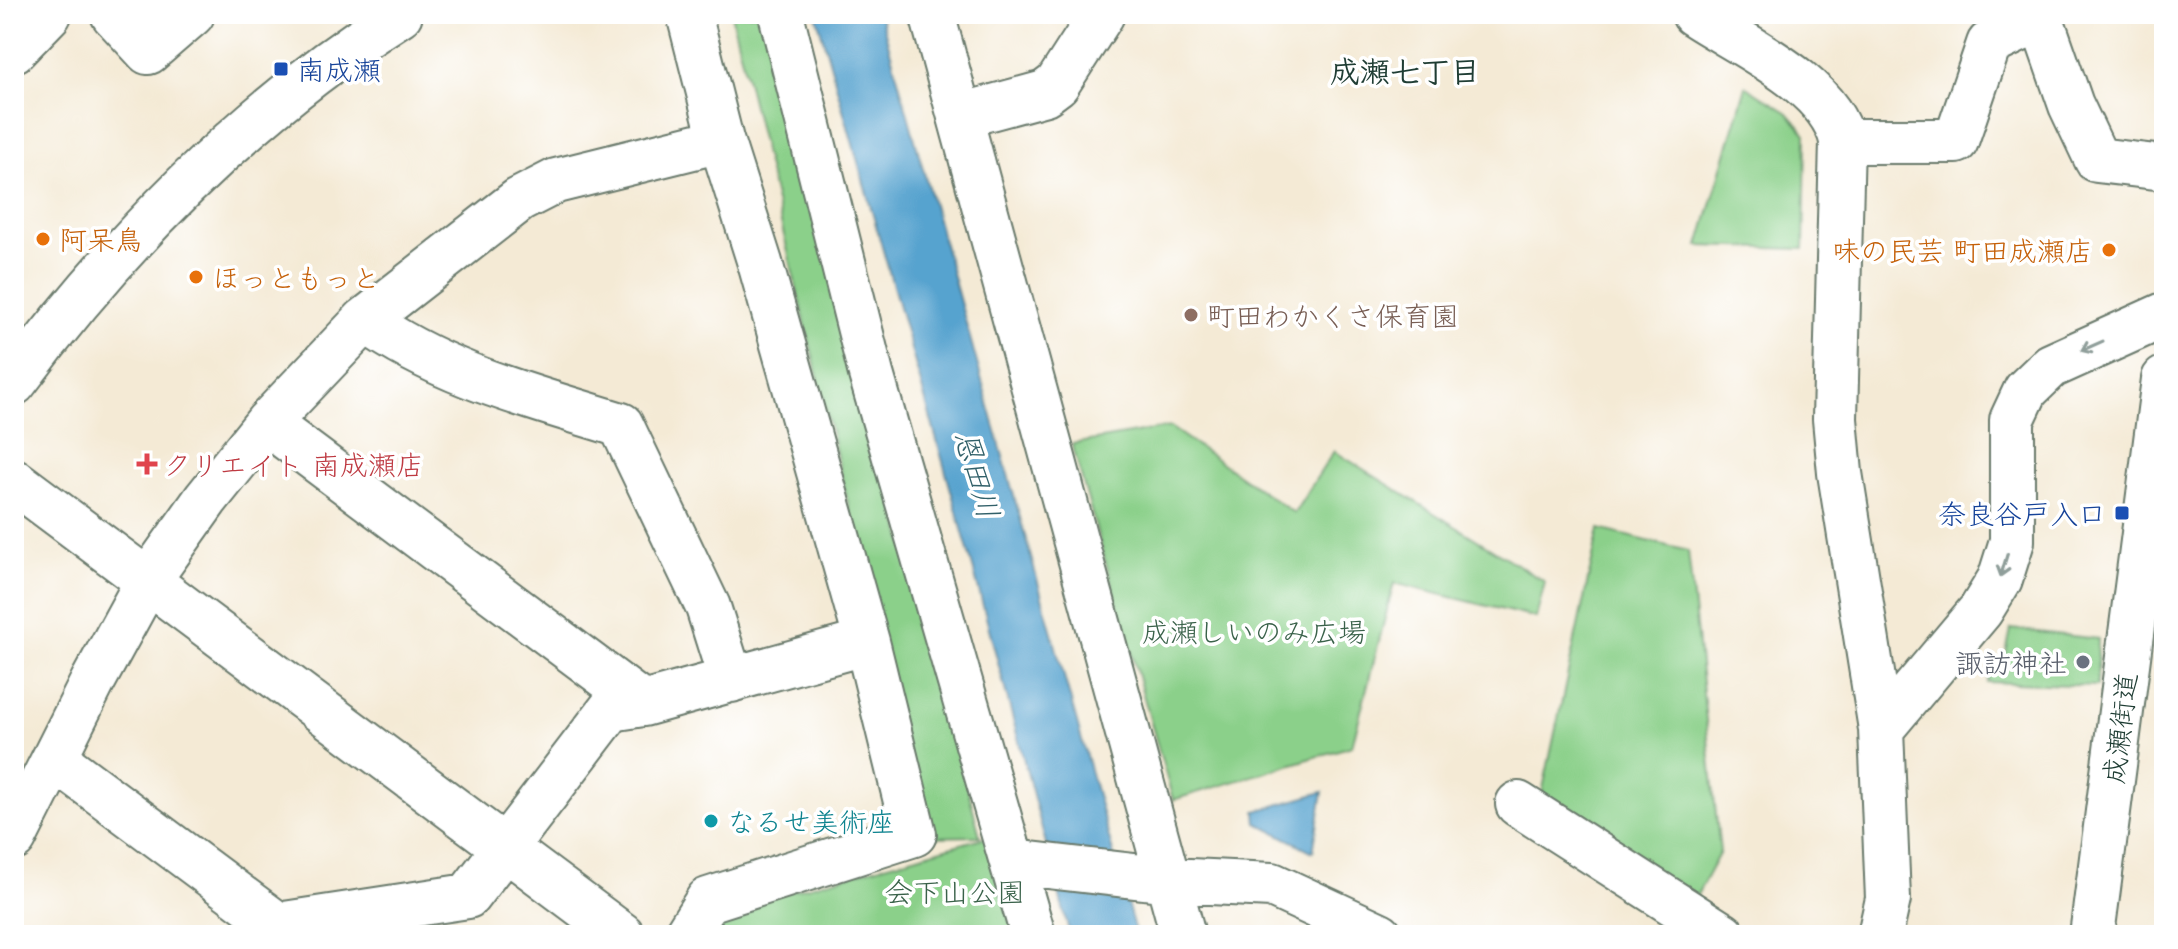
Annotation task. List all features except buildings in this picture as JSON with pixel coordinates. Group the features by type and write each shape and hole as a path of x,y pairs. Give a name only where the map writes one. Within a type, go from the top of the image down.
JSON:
{"street":[{"path":"14,50 49,14"},
{"path":"113,14 148,52 192,14"},
{"path":"14,383 142,225 182,186 291,90 400,14"},
{"path":"686,935 708,900 914,834 867,642 760,263 721,140 689,14"},
{"path":"781,14 871,374 950,658 1029,865 1033,935"},
{"path":"932,14 1148,877 1183,935"},
{"path":"960,116 1045,93 1057,84 1102,14"},
{"path":"1694,14 1822,100 1838,121 1842,141 1835,419 1840,473 1881,729 1888,899 1880,935"},
{"path":"1842,141 1956,141 1989,44 2041,19 2071,105 2097,160 2164,168"},
{"path":"14,838 147,582 206,499 267,423 365,320 519,200 556,181 721,140"},
{"path":"1881,729 1981,610 2000,579 2012,541 2012,420 2026,390 2051,366 2164,315"},
{"path":"365,320 398,344 449,370 621,425 708,607 731,680"},
{"name":"成瀬街道","path":"2092,935 2162,406"},
{"path":"267,423 643,704"},
{"path":"14,481 622,935"},
{"path":"55,759 278,925 468,896 611,709 643,704 867,642"},
{"path":"1518,804 1723,935"},
{"path":"1029,865 1272,885 1380,935"}],"green space":[{"path":"731,14 767,14 980,836 928,837"},
{"path":"1746,86 1788,113 1806,134 1804,249 1699,246"},
{"name":"成瀬しいのみ広場","path":"1170,427 1294,513 1334,451 1545,582 1536,618 1394,583 1352,746 1173,800 1072,444"},
{"path":"1599,529 1688,551 1720,852 1691,906 1539,807"},
{"path":"2011,629 2098,639 2097,686 1987,682 1991,670 2004,663"},
{"name":"会下山公園","path":"993,835 1021,935 706,935 723,910"}],"water":[{"name":"恩田川","path":"816,14 880,14 1136,935 1070,935 973,568"},
{"path":"1323,792 1313,852 1257,823 1256,811"}],"place":[{"name":"南成瀬","path":"281,69"},
{"name":"阿呆鳥","path":"43,239"},
{"name":"味の民芸 町田成瀬店","path":"2109,250"},
{"name":"ほっともっと","path":"196,277"},
{"name":"町田わかくさ保育園","path":"1191,315"},
{"name":"クリエイト 南成瀬店","path":"147,464"},
{"name":"奈良谷戸入口","path":"2122,513"},
{"name":"諏訪神社","path":"2083,662"},
{"name":"なるせ美術座","path":"711,821"}],"district":[{"name":"成瀬七丁目","path":"1405,70"}]}
